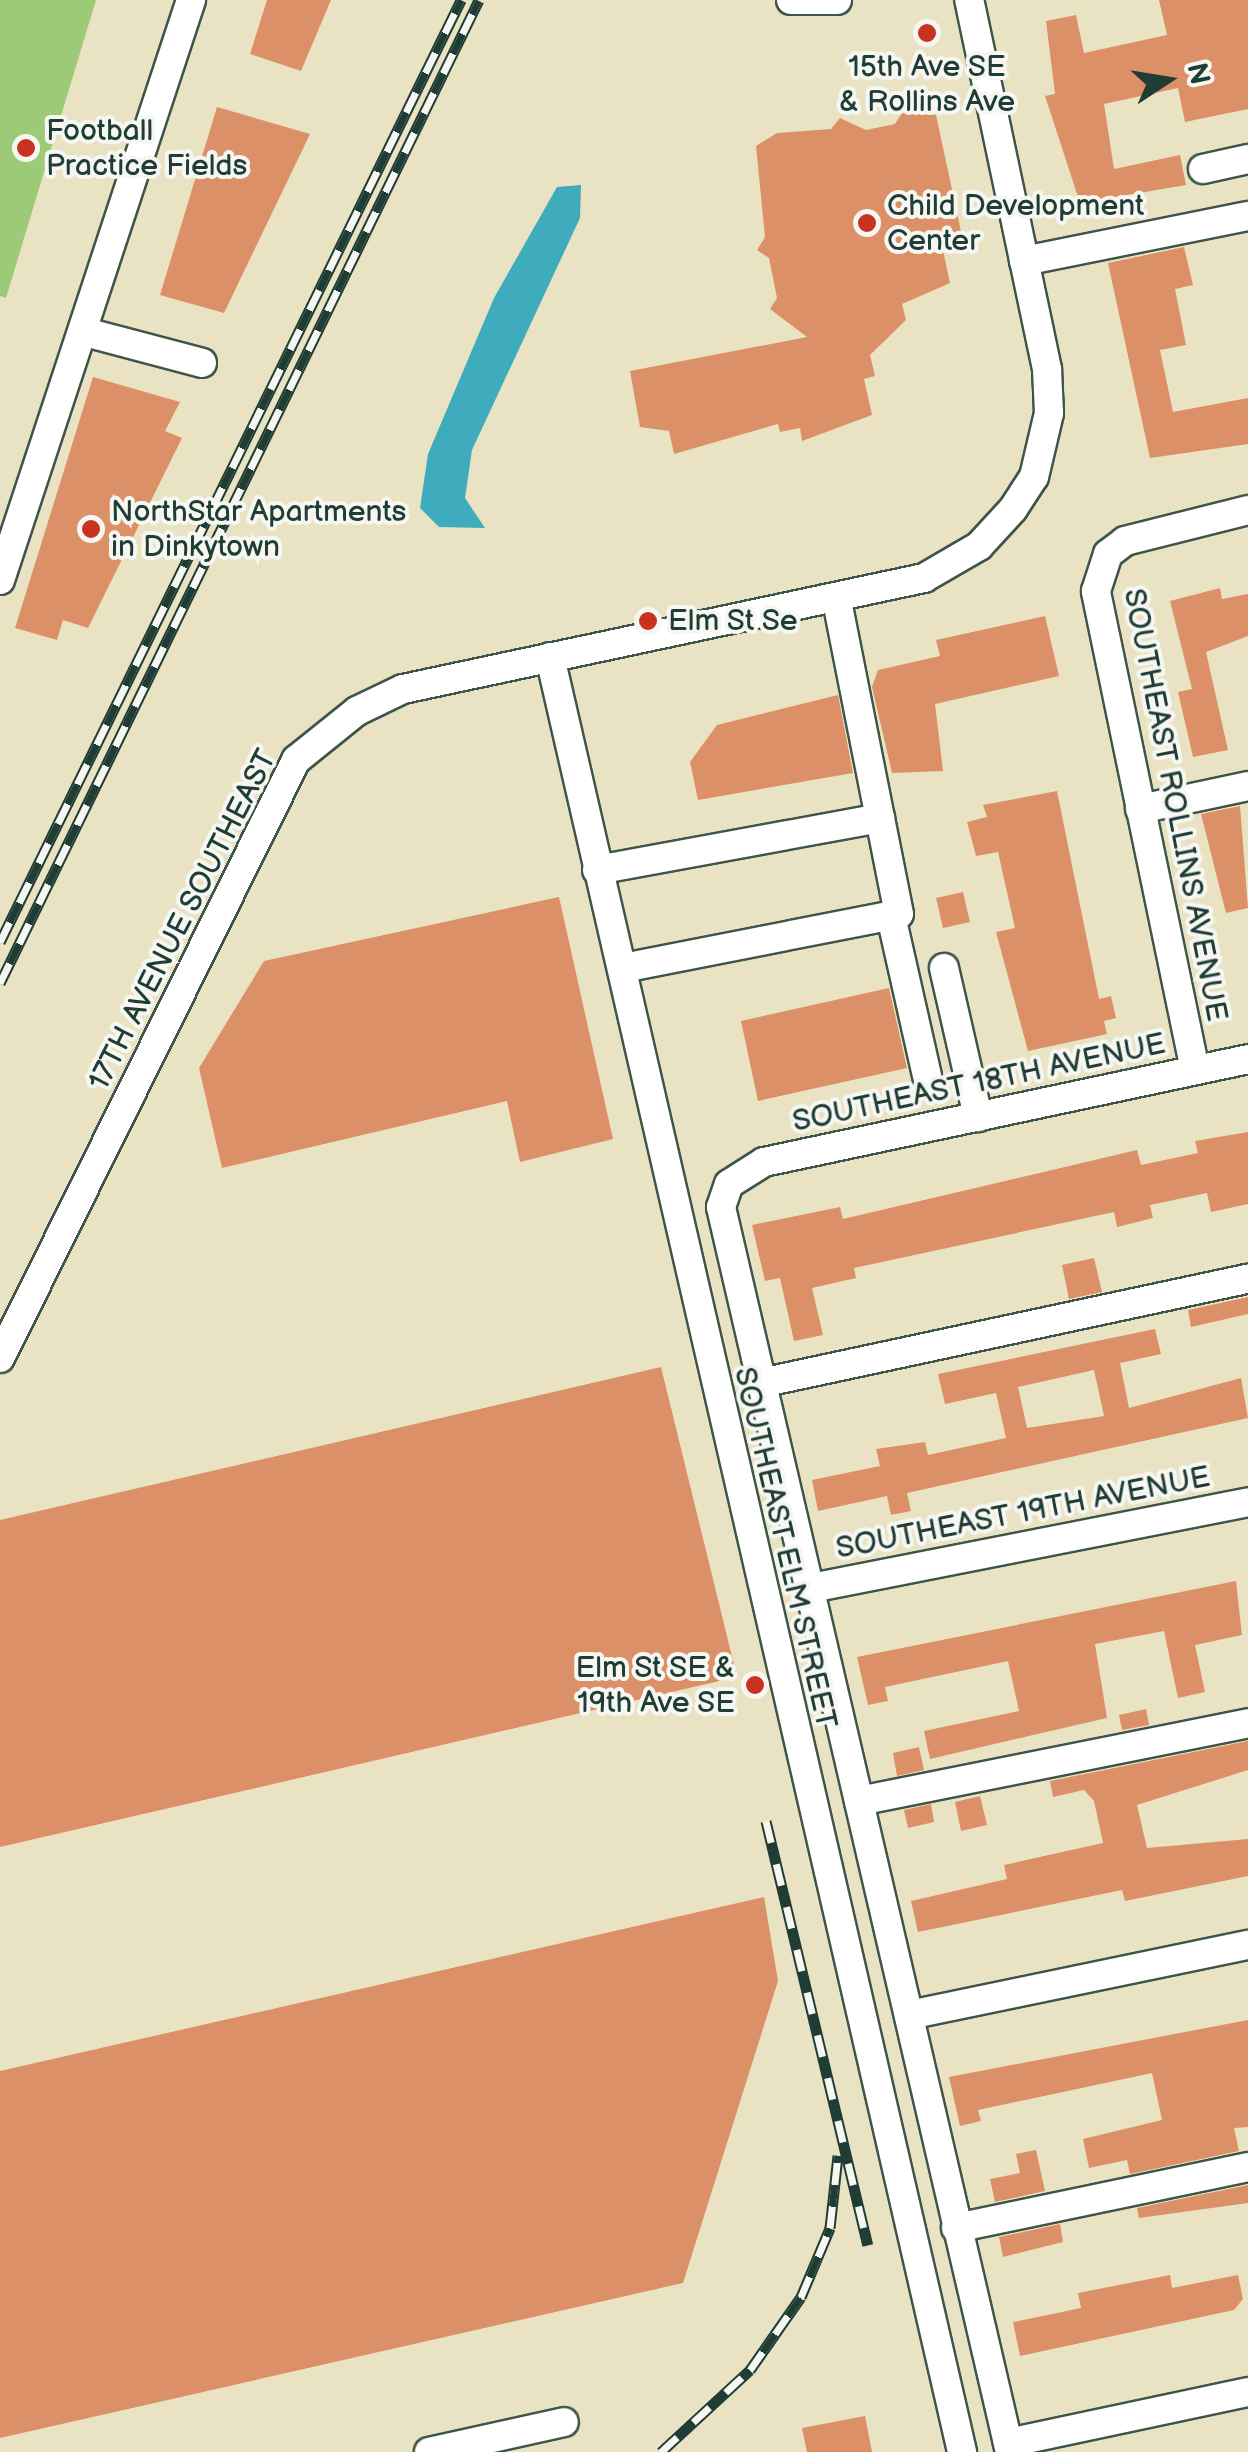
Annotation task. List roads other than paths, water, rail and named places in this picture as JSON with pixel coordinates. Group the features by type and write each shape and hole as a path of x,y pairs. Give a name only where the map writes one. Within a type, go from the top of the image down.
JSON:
{"street":[{"path":"0,580 85,332 191,0"},
{"path":"791,0 837,0"},
{"path":"969,0 1024,260 1248,216"},
{"path":"1202,169 1248,159"},
{"name":"17TH AVENUE SOUTHEAST","path":"0,1358 296,760 356,710 402,689 924,578 978,546 1014,509 1034,477 1049,413 1024,260"},
{"path":"85,332 202,363"},
{"name":"SOUTHEAST ROLLINS AVENUE","path":"1195,1070 1096,591 1108,554 1144,532 1248,510"},
{"path":"623,968 899,914 836,596"},
{"name":"SOUTHEAST ELM STREET","path":"550,657 962,2452"},
{"path":"1140,809 1248,786"},
{"path":"597,870 880,818"},
{"path":"891,916 927,1076"},
{"path":"944,968 978,1116"},
{"name":"SOUTHEAST 18TH AVENUE","path":"729,1184 764,1162 1248,1059"},
{"name":"SOUTHEAST ELM STREET","path":"729,1184 720,1207 1009,2447"},
{"path":"761,1382 1248,1279"},
{"name":"SOUTHEAST 19TH AVENUE","path":"811,1588 1248,1502"},
{"path":"859,1802 1248,1723"},
{"path":"909,2016 1248,1945"},
{"path":"956,2228 1248,2168"},
{"path":"1009,2447 1248,2392"},
{"path":"429,2452 564,2422"}],"water":[{"path":"581,185 580,218 472,450 465,498 485,528 439,527 420,508 428,454 494,298 557,187"}],"railway":[{"path":"0,942 461,0"},
{"path":"0,983 479,0"},
{"path":"766,1821 868,2245"},
{"path":"661,2452 750,2370 801,2297 830,2228 838,2155"}],"place":[{"name":"15th Ave SE & Rollins Ave","path":"927,33"},
{"name":"Football Practice Fields","path":"26,148"},
{"name":"Child Development Center","path":"867,223"},
{"name":"NorthStar Apartments in Dinkytown","path":"91,529"},
{"name":"Elm St Se","path":"648,621"},
{"name":"Elm St SE & 19th Ave SE","path":"755,1685"}]}
